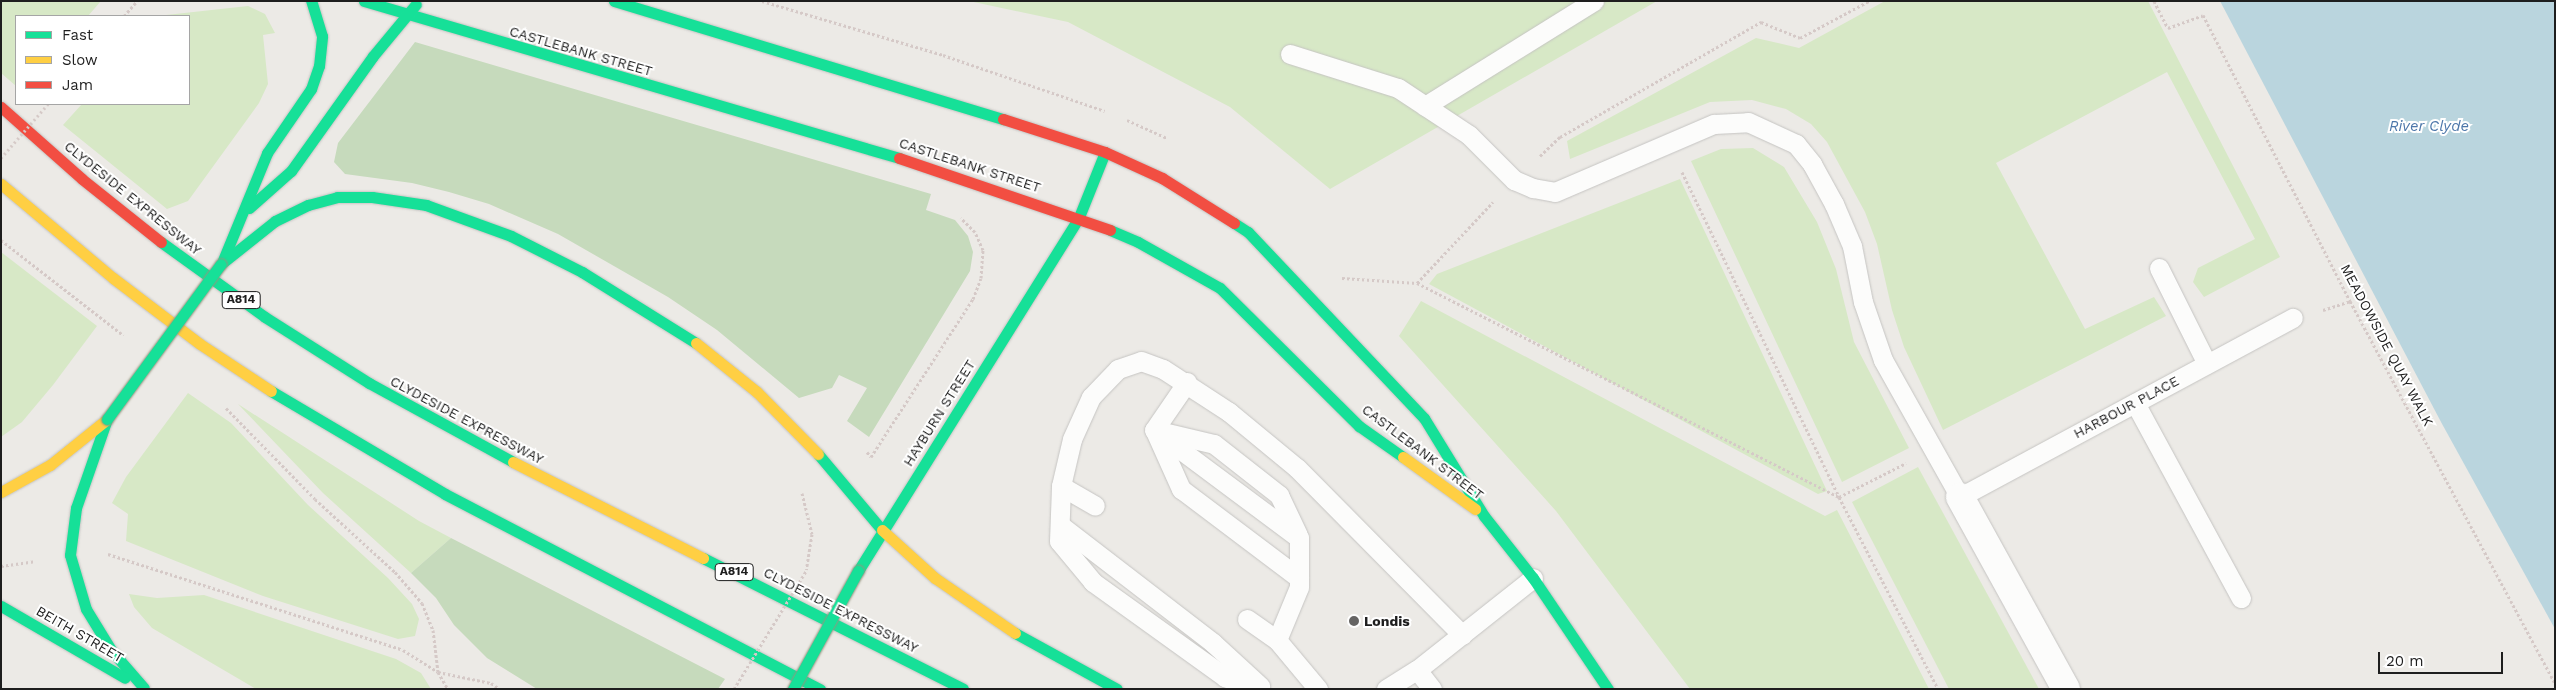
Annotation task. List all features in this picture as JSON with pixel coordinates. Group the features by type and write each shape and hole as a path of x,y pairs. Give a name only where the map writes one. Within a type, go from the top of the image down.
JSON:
{"main road":[{"path":"1,492 50,465 107,419 221,264 268,153 311,90 319,66 322,36 312,1"},
{"name":"CASTLEBANK STREET","path":"364,1 406,16 959,177 1079,217 1138,242 1220,288 1359,426 1484,516"},
{"path":"244,213 291,170 418,1"},
{"name":"CASTLEBANK STREET","path":"614,1 930,96 1105,152 1162,178 1248,232 1424,418 1484,516 1533,578 1608,689"},
{"name":"CLYDESIDE EXPRESSWAY","path":"1,107 82,179 174,252 265,318 369,383 504,458 963,689"},
{"name":"HAYBURN STREET","path":"793,689 882,530 1079,217 1105,152"},
{"path":"1,184 98,266 200,344 297,408 453,499 820,689"},
{"path":"221,264 275,222 308,205 338,197 372,197 426,205 520,240 657,316 702,346 757,392 814,450 882,530 935,578 998,623 1117,689"},
{"path":"107,419 76,508 70,555 86,609 111,650 144,689"},
{"name":"BEITH STREET","path":"1,606 144,689"}],"street":[{"path":"1960,497 2066,689"}],"lane":[{"path":"1425,106 1594,1"},
{"path":"1290,54 1398,88 1469,135 1514,180 1532,188 1555,192 1714,124 1748,122 1796,144 1812,164 1834,204 1852,246 1863,302 1883,360 1960,497"},
{"path":"2159,268 2207,364"},
{"name":"HARBOUR PLACE","path":"1960,497 2293,318"},
{"path":"1259,689 1225,677 1093,582 1060,540 1061,486 1072,439 1092,397 1118,369 1141,361 1188,382 1297,468 1462,635"},
{"path":"1154,430 1188,382"},
{"path":"2135,402 2241,598"},
{"path":"1154,430 1299,538 1299,587 1277,640"},
{"path":"1154,430 1181,490 1300,578"},
{"path":"1061,486 1095,506"},
{"path":"1060,525 1213,643 1264,689"},
{"path":"1386,689 1417,670 1533,578"},
{"path":"1248,619 1277,640 1318,689"},
{"path":"1417,670 1432,689"}],"path":[{"path":"125,15 137,1"},
{"path":"1417,283 1514,180 1560,137 1761,22 1800,38 1869,1"},
{"name":"MEADOWSIDE QUAY WALK","path":"2154,1 2168,28 2203,16 2350,301 2555,683"},
{"path":"930,96 943,55"},
{"path":"1,158 47,105"},
{"path":"1669,144 1840,497 1938,689"},
{"path":"865,450 871,457 973,299 982,278 983,250 975,232 948,209 959,177"},
{"path":"1,240 88,311 128,339"},
{"path":"1337,278 1417,283 1840,497"},
{"path":"224,405 315,499 395,572 422,603 433,630 438,672 448,689"},
{"path":"734,689 806,571 812,534 801,488 791,471 814,450"},
{"path":"1840,497 1932,450"},
{"path":"116,554 260,605 403,650 438,672 491,683 500,689"}],"green space":[{"path":"1,1 101,1 89,15 15,15 15,85 1,73"},
{"path":"969,1 1657,1 1330,189 1230,107 1068,22"},
{"path":"1885,1 2148,1 2280,257 2204,297 2193,282 2198,268 2255,239 2167,72 1996,163 2085,329 2154,297 2166,316 1943,430 1904,347 1892,310 1877,244 1865,212 1827,142 1811,124 1786,109 1752,100 1710,102 1570,159 1567,141 1756,38 1799,48"},
{"path":"248,6 265,14 275,33 263,35 268,84 259,103 188,201 167,209 63,125 81,105 190,105 190,15 166,15"},
{"path":"415,42 931,194 926,210 955,220 968,236 973,252 970,271 869,437 847,421 867,388 839,375 832,388 799,398 717,330 668,297 558,234 489,204 449,192 412,183 345,174 334,162 338,143"},
{"path":"1753,148 1784,167 1817,222 1836,269 1854,342 1909,448 1842,482 1691,161 1721,149"},
{"path":"1680,179 1827,491 1818,494 1429,284 1437,274"},
{"path":"1,252 97,326 53,385 22,422 1,437"},
{"path":"1421,301 1825,516 1837,510 1929,689 1690,689 1556,511 1399,336"},
{"path":"188,393 231,423 308,505 388,578 412,604 419,619 415,636 398,639 263,596 126,541 128,514 112,503 126,477"},
{"path":"238,404 419,521 451,538 411,573 323,493"},
{"path":"1918,467 2039,689 1949,689 1852,502"},
{"path":"451,538 725,679 718,689 537,689 487,658 454,625 436,598 411,573"},
{"path":"129,594 157,598 204,595 396,659 421,673 431,689 256,689 152,628 134,607"}],"water":[{"name":"River Clyde","path":"2220,1 2555,1 2555,629 2441,422"}],"traffic: fast":[{"path":"223,260 267,153 311,89 319,66 322,36 311,1"},
{"path":"364,1 899,158"},
{"path":"614,1 1003,119"},
{"path":"249,208 291,171 373,56 416,4"},
{"path":"858,571 1079,217 1105,152"},
{"path":"221,264 275,221 308,205 337,197 372,197 426,205 511,236 582,272 696,343"},
{"path":"1234,223 1248,232 1424,418 1484,516 1533,578 1608,689"},
{"path":"1110,230 1138,242 1220,288 1359,426 1403,457"},
{"path":"161,242 265,317 369,383 513,462"},
{"path":"107,419 221,264"},
{"path":"271,391 445,494 820,689"},
{"path":"107,419 76,508 70,555 86,609 111,650 144,688"},
{"path":"818,454 882,530"},
{"path":"703,558 963,689"},
{"path":"793,689 858,571"},
{"path":"1,606 125,678"},
{"path":"1015,633 1117,689"}],"traffic: slow":[{"path":"1,184 113,278 200,344 271,391"},
{"path":"696,343 757,392 818,454"},
{"path":"1,492 50,465 106,420"},
{"path":"1403,457 1475,509"},
{"path":"513,462 703,558"},
{"path":"882,530 935,578 1015,633"}],"traffic: jam":[{"path":"1,107 82,179 161,242"},
{"path":"1003,119 1105,152 1162,178 1234,223"},
{"path":"899,158 1110,230"}],"place":[{"name":"Londis","path":"1354,621"}]}
